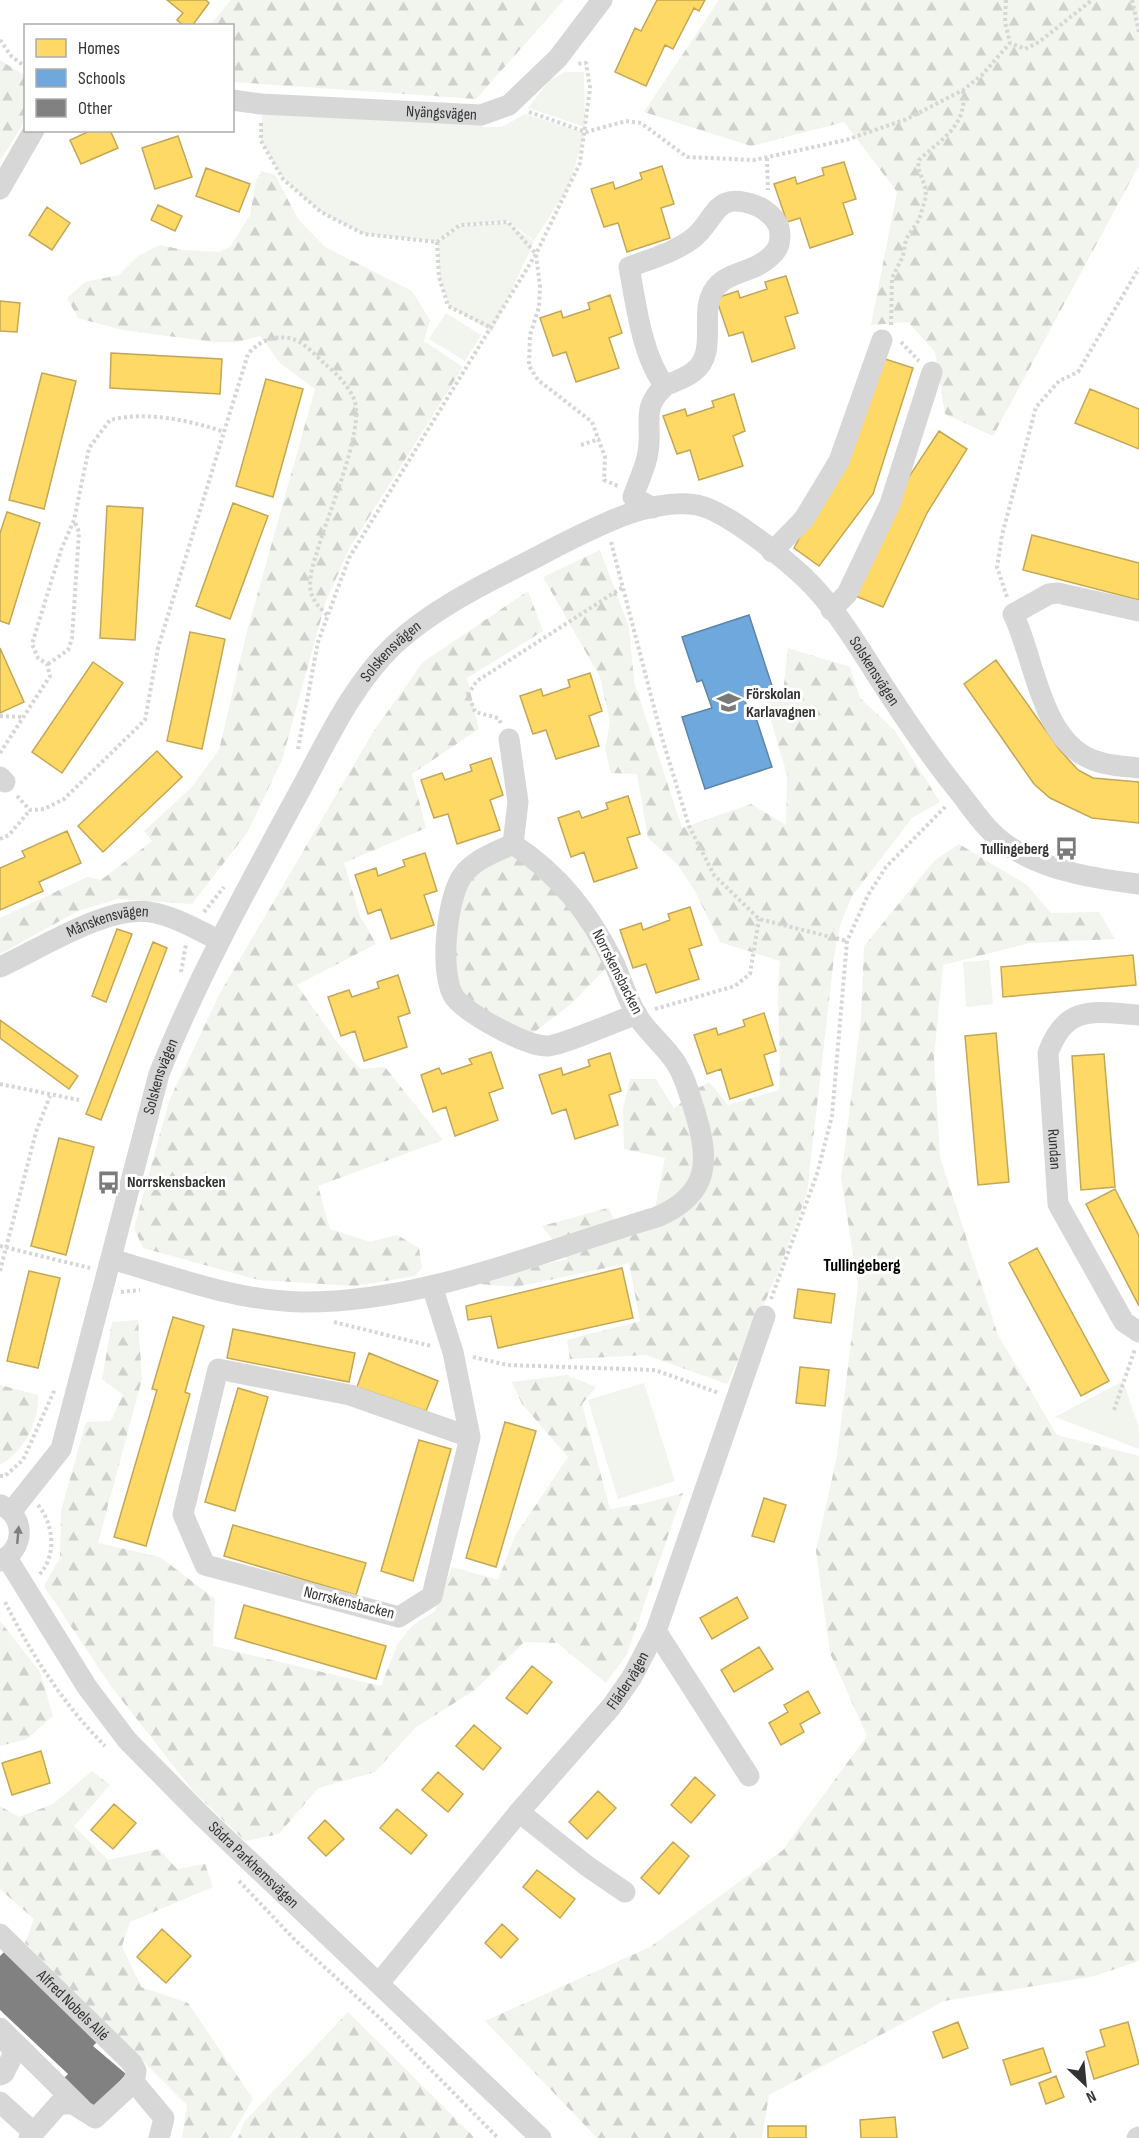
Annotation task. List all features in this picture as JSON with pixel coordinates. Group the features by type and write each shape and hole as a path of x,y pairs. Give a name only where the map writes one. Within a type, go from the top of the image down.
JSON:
{"street":[{"name":"Nyängsvägen","path":"234,100 261,104 480,115 509,105 558,58 602,0"},
{"path":"0,189 33,132"},
{"path":"653,508 633,497 649,451 648,419 652,398 665,386 694,372 703,360 707,348 708,303 720,282 763,264 776,250 781,238 778,224 762,207 746,201 725,204 713,213 694,238 672,251 629,267 640,321 655,374 665,386"},
{"path":"772,552 804,519 839,461 886,335"},
{"path":"831,610 847,594 890,504 932,372"},
{"name":"Solskensvägen","path":"6,1508 61,1449 159,1074 218,940 347,706 373,669 394,646 432,614 606,522 669,505 696,505 715,511 804,578 853,635 869,663 960,794 989,830 1022,854 1043,865 1139,884"},
{"path":"1139,611 1058,593 1049,594 1013,614 1024,636 1037,687 1061,735 1075,750 1091,760 1139,768"},
{"path":"509,739 518,802 513,844 472,865 461,877 449,917 444,955 447,977 455,997 482,1018 524,1040 547,1046 637,1014"},
{"name":"Norrskensbacken","path":"111,1259 241,1295 299,1302 365,1299 432,1286 657,1217 673,1210 692,1194 704,1171 703,1137 681,1072 669,1053 637,1014 613,962 581,904 538,860 513,844"},
{"name":"Månskensvägen","path":"0,967 103,918 130,911 149,912 169,917 218,940"},
{"name":"Rundan","path":"1139,1015 1095,1012 1072,1017 1055,1035 1048,1053 1058,1204 1125,1322 1139,1332"},
{"name":"Norrskensbacken","path":"432,1286 453,1352 470,1437 432,1596 399,1617 205,1565 183,1514 218,1369 350,1395 470,1437"},
{"name":"Flädervägen","path":"379,1983 519,1812 611,1707 632,1677 656,1630 765,1316"},
{"name":"Södra Parkhemsvägen","path":"6,1508 17,1520 20,1536 15,1549 4,1559 87,1687 127,1740 201,1815 541,2138"},
{"path":"656,1630 749,1776"},
{"path":"519,1812 586,1866 625,1892"},
{"name":"Alfred Nobels Allé","path":"0,1934 132,2063 136,2071 134,2082 164,2118 159,2138"},
{"path":"0,2028 88,2114"},
{"path":"0,2039 10,2044 14,2055 4,2073 0,2075"},
{"path":"0,2102 31,2135 63,2102 73,2104 95,2118 134,2082"}],"path":[{"path":"1006,0 1005,22 1010,43"},
{"path":"1010,43 1025,49 1039,42 1092,0"},
{"path":"1132,0 1139,32"},
{"path":"0,40 12,57 24,66"},
{"path":"509,105 586,132 626,121 633,122 656,131 687,157 716,160 767,158 846,140 907,119 963,90 981,75 1010,43"},
{"path":"558,58 565,63 586,63 590,88 586,132"},
{"path":"916,358 886,335 892,278 903,256 906,239 919,220 926,197 925,186 918,168 919,160 941,144 960,117 964,102 963,90"},
{"path":"261,104 261,141 283,179 321,212 364,234 438,242 460,225 508,222 536,254 540,287 539,307 530,335 529,366 538,380 592,422 605,457 604,480 620,486 633,497"},
{"path":"762,207 768,194 767,158"},
{"path":"438,242 439,277 448,306 492,328"},
{"path":"1013,614 997,567 1002,535 1036,407 1059,381 1078,372 1139,268"},
{"path":"0,839 9,835 30,810 44,809 64,799 146,720 158,648 248,354 255,346 267,339 294,339 307,348 335,372 354,400 356,429 324,522 312,567 310,591 315,603 327,615"},
{"path":"0,753 50,676 47,665 38,658 32,644 61,550 74,520 89,448 110,420 125,416 197,422 224,432"},
{"path":"581,445 600,439"},
{"path":"47,665 68,650 72,639 79,532 74,520"},
{"path":"606,522 662,738 689,826 714,875 759,919 847,941"},
{"path":"509,739 498,718 475,712 468,694 472,686 486,673 624,587"},
{"path":"0,716 23,717"},
{"path":"2,780 30,810"},
{"path":"765,1316 817,1174 832,1116 847,941 868,895 886,867 960,794"},
{"path":"637,1014 735,986 744,980 750,974 759,919"},
{"path":"0,1084 50,1096 79,1100"},
{"path":"0,1271 36,1132 50,1096"},
{"path":"0,1246 91,1268"},
{"path":"1114,1410 1139,1337"}],"green space":[{"path":"231,0 564,0 476,99 234,82 234,24 211,24"},
{"path":"719,0 1139,0 1139,165 993,436 945,414 935,352 908,322 871,325 897,192 844,122 751,146 644,112"},
{"path":"0,60 24,75 24,123 0,161"},
{"path":"565,72 584,72 585,127 528,108 549,81"},
{"path":"262,105 481,116 482,127 502,127 525,114 585,133 569,186 534,241 508,221 460,225 437,241 364,234 321,212 283,179 261,140"},
{"path":"262,171 275,175 298,219 325,247 412,291 430,320 424,341 463,367 349,549 326,601 282,760 247,833 192,904 117,899 78,911 0,954 0,918 87,877 101,880 152,841 144,831 191,788 219,750 246,635 315,389 281,364 260,336 237,342 214,342 122,330 78,318 67,298 85,282 119,275 138,256 160,245 183,250 219,252 230,247 250,215 256,181"},
{"path":"508,223 534,242 492,332 449,306 440,277 438,242 460,226"},
{"path":"446,313 481,335 465,361 429,339"},
{"path":"600,550 629,627 634,681 682,828 751,804 786,825 787,775 765,700 783,694 788,648 850,667 860,698 895,731 940,802 912,818 852,896 840,925 834,957 807,1193 778,1273 727,1384 646,1355 570,1359 567,1340 640,1321 629,1263 516,1287 468,1283 567,1259 542,1226 608,1208 624,1238 651,1229 665,1158 624,1149 623,1108 630,1079 656,1079 674,1109 696,1089 709,1082 728,1105 779,1090 780,961 720,942 695,891 677,864 648,838 637,774 611,773 605,749 610,722 600,677 543,577"},
{"path":"528,591 543,631 467,678 479,729 412,774 426,828 344,863 360,916 376,944 297,985 337,1042 360,1069 385,1067 443,1140 318,1186 330,1229 370,1242 397,1235 419,1248 422,1268 415,1276 355,1286 259,1280 143,1248 134,1228 169,1101 220,993 373,732 423,662"},
{"path":"959,844 1027,885 1051,913 1099,912 1115,939 1030,943 943,965 934,1057 940,1157 998,1335 1057,1435 1139,1456 1139,1961 1095,1976 944,2001 769,2095 762,2138 597,2138 485,2021 650,1947 783,1850 867,1736 830,1653 816,1551 837,1456 858,1285 841,1178 861,1019 864,946 934,861"},
{"path":"518,856 580,911 609,965 571,1004 532,1034 488,1016 465,999 455,983 456,914 466,881 496,857"},
{"path":"989,960 993,1004 966,1007 963,962"},
{"path":"138,1320 142,1379 98,1543 160,1557 215,1599 213,1646 381,1686 398,1643 413,1625 435,1611 452,1567 498,1580 515,1536 568,1457 522,1404 512,1382 567,1375 596,1387 582,1404 610,1509 646,1503 683,1493 627,1654 606,1683 557,1643 524,1642 475,1690 415,1728 375,1772 318,1788 279,1834 245,1841 194,1792 110,1685 44,1586 60,1558 61,1511 86,1422 111,1421 123,1395 102,1379 112,1322"},
{"path":"1123,1381 1139,1428 1139,1449 1055,1417"},
{"path":"644,1383 675,1481 618,1499 588,1400"},
{"path":"0,1385 38,1395 38,1405 33,1426 23,1444 0,1465"},
{"path":"0,1621 40,1672 53,1716 27,1739 0,1746"},
{"path":"92,1771 110,1785 74,1826 108,1860 159,1849 177,1869 205,1864 213,1887 130,1922 122,1946 141,1987 188,2003 253,2099 230,2138 182,2138 187,2105 25,1943 34,1919 0,1889 0,1806 19,1817 53,1804"},
{"path":"348,2012 475,2138 238,2138 244,2122"}],"building: Homes":[{"path":"167,0 206,0 209,3 193,24 182,24 177,20 183,13"},
{"path":"657,0 705,0 699,11 694,8 673,49 665,45 646,86 615,72 635,28 641,31"},
{"path":"88,132 111,132 118,148 81,164 70,140"},
{"path":"178,136 192,177 155,189 142,148"},
{"path":"844,162 856,199 843,203 853,234 810,248 800,218 787,222 774,184 795,177 797,184 824,175 822,168"},
{"path":"662,166 674,204 661,208 670,238 627,252 618,223 604,227 591,189 613,182 615,189 642,179 640,173"},
{"path":"206,168 250,184 239,212 196,196"},
{"path":"158,205 182,216 175,231 151,220"},
{"path":"47,207 70,223 52,250 29,235"},
{"path":"786,276 798,313 785,317 795,348 752,362 743,332 729,336 716,298 738,291 740,298 767,289 765,282"},
{"path":"610,295 622,333 609,338 619,368 576,382 566,352 553,356 540,318 561,311 563,318 590,309 588,303"},
{"path":"0,301 20,303 17,332 0,331"},
{"path":"111,353 222,359 220,394 110,388"},
{"path":"882,358 913,368 873,494 819,566 794,548 841,463"},
{"path":"42,373 76,381 44,509 9,500"},
{"path":"266,379 303,389 273,497 236,486"},
{"path":"1090,389 1139,409 1139,449 1075,423"},
{"path":"734,394 745,431 733,436 743,466 699,480 690,450 677,454 663,416 685,409 687,416 714,407 712,401"},
{"path":"939,431 967,449 927,513 883,607 853,595 895,498"},
{"path":"233,503 268,516 230,619 196,606"},
{"path":"107,506 143,508 135,640 100,638"},
{"path":"7,512 40,523 9,624 0,621 0,533"},
{"path":"1032,535 1139,563 1139,600 1023,570"},
{"path":"190,632 225,639 202,749 167,741"},
{"path":"0,648 24,702 0,713"},
{"path":"996,660 1059,749 1078,770 1093,778 1139,782 1139,823 1092,818 1050,798 1034,784 964,684"},
{"path":"93,662 123,683 62,773 32,752"},
{"path":"590,673 602,711 589,716 599,746 556,759 546,730 533,734 520,696 541,689 543,696 570,687 568,680"},
{"path":"157,751 182,777 103,852 78,826"},
{"path":"491,758 503,795 490,800 500,830 457,844 448,814 434,818 421,780 442,773 445,780 472,771 470,765"},
{"path":"628,796 640,834 627,838 637,868 594,882 584,852 571,857 558,818 579,811 582,818 608,809 606,803"},
{"path":"67,831 81,863 39,882 43,891 0,910 0,868 25,857 22,851"},
{"path":"425,853 437,891 424,895 434,925 391,939 381,909 368,914 355,875 376,868 378,876 405,866 403,860"},
{"path":"690,907 702,945 689,949 699,979 656,993 646,964 633,968 620,930 641,923 643,930 670,920 668,914"},
{"path":"117,929 132,934 106,1002 92,996"},
{"path":"153,942 167,948 101,1120 86,1114"},
{"path":"1133,955 1136,985 1003,997 1001,967"},
{"path":"398,975 410,1013 398,1017 407,1047 364,1061 355,1031 341,1036 328,997 349,990 352,997 379,988 377,982"},
{"path":"764,1013 776,1051 764,1055 773,1085 730,1099 721,1069 707,1074 694,1035 716,1028 718,1035 745,1026 743,1020"},
{"path":"0,1020 78,1076 69,1089 0,1038"},
{"path":"996,1033 1009,1182 978,1185 965,1036"},
{"path":"491,1052 503,1088 489,1093 498,1120 455,1136 446,1107 433,1112 421,1075 439,1068 442,1074 472,1064 469,1059"},
{"path":"610,1053 621,1091 609,1095 618,1125 575,1139 566,1109 552,1114 539,1075 561,1068 563,1075 590,1066 588,1060"},
{"path":"1104,1054 1115,1187 1081,1190 1072,1056"},
{"path":"59,1138 94,1147 66,1255 31,1246"},
{"path":"1115,1189 1139,1236 1139,1306 1086,1204"},
{"path":"1037,1248 1109,1381 1081,1396 1009,1263"},
{"path":"622,1268 633,1318 498,1348 491,1316 468,1320 466,1306"},
{"path":"29,1271 60,1278 38,1368 7,1361"},
{"path":"798,1289 835,1294 831,1323 794,1318"},
{"path":"173,1317 204,1326 185,1392 190,1394 146,1546 114,1537 157,1390 152,1389"},
{"path":"233,1329 355,1353 349,1382 227,1358"},
{"path":"369,1353 438,1381 426,1411 357,1387"},
{"path":"800,1367 829,1370 825,1406 796,1403"},
{"path":"238,1388 268,1397 235,1511 205,1502"},
{"path":"505,1422 536,1431 496,1567 466,1558"},
{"path":"419,1440 451,1449 413,1581 381,1571"},
{"path":"764,1498 786,1505 774,1542 752,1536"},
{"path":"233,1525 366,1563 356,1595 224,1556"},
{"path":"737,1597 748,1618 712,1639 700,1618"},
{"path":"244,1605 386,1646 376,1679 235,1638"},
{"path":"759,1647 773,1669 734,1692 721,1670"},
{"path":"532,1666 552,1682 527,1714 506,1698"},
{"path":"808,1691 820,1713 800,1724 804,1732 781,1745 769,1723 788,1712 784,1705"},
{"path":"474,1725 501,1748 483,1770 456,1746"},
{"path":"41,1751 50,1783 12,1795 2,1763"},
{"path":"438,1772 463,1794 448,1812 422,1790"},
{"path":"695,1777 715,1795 691,1823 671,1805"},
{"path":"598,1791 616,1808 587,1839 569,1822"},
{"path":"114,1804 136,1823 113,1849 91,1830"},
{"path":"397,1809 427,1835 411,1854 380,1828"},
{"path":"325,1820 344,1839 326,1856 308,1838"},
{"path":"673,1842 689,1856 659,1894 641,1878"},
{"path":"537,1870 575,1899 560,1918 523,1887"},
{"path":"502,1924 518,1939 501,1958 485,1943"},
{"path":"162,1929 191,1956 166,1983 137,1957"},
{"path":"958,2022 968,2048 943,2058 933,2032"},
{"path":"1128,2022 1139,2064 1094,2079 1086,2052 1105,2046 1100,2030"},
{"path":"1043,2048 1051,2072 1011,2085 1003,2060"},
{"path":"1056,2076 1064,2097 1046,2104 1039,2083"},
{"path":"895,2117 897,2138 861,2138 860,2120"},
{"path":"768,2126 806,2126 806,2138 768,2138"}],"building: Schools":[{"name":"Förskolan Karlavagnen","path":"749,615 773,689 744,698 750,717 755,715 772,767 705,789 682,717 712,708 702,680 697,682 682,637"}],"building: Other":[{"path":"5,1951 99,2040 93,2046 126,2074 95,2110 63,2079 68,2074 0,2010 0,1956"}],"place":[{"name":"Förskolan Karlavagnen","path":"728,703"},
{"name":"Tullingeberg","path":"1067,849"},
{"name":"Norrskensbacken","path":"109,1182"}],"district":[{"name":"Tullingeberg","path":"862,1265"}]}
